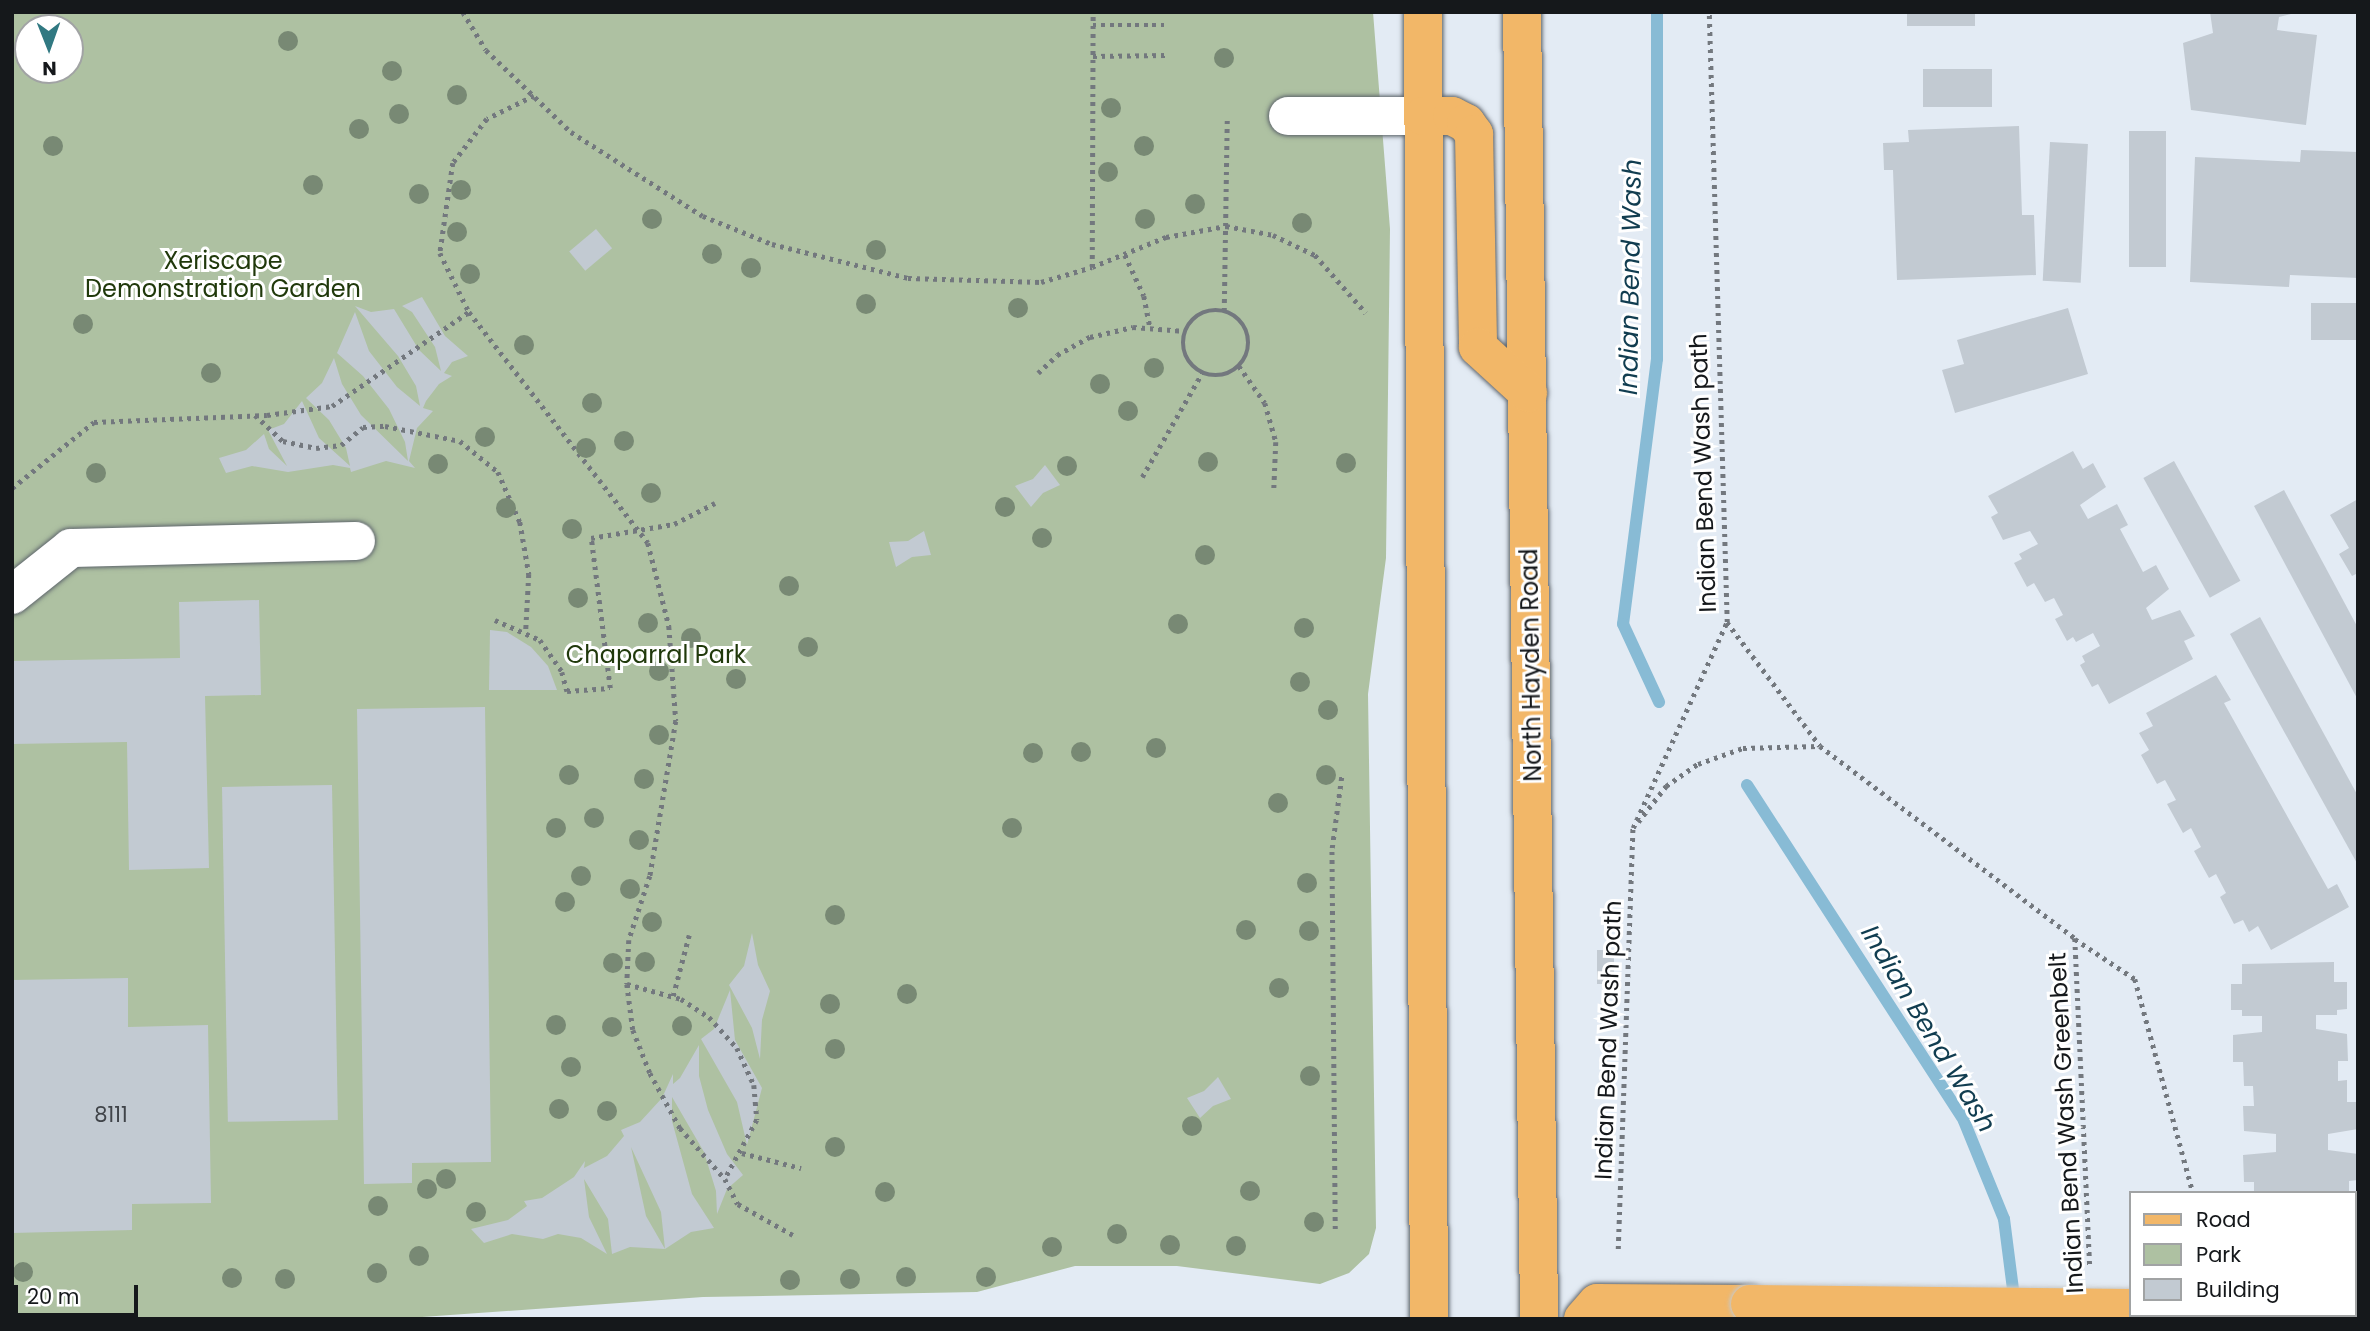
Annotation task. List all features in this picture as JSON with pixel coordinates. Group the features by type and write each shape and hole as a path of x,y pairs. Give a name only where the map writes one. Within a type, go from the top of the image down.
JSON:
{"main road":[{"path":"1423,12 1429,1319"},
{"name":"North Hayden Road","path":"1522,12 1539,1319"},
{"path":"1423,116 1452,116 1466,123 1474,134 1478,347 1528,393"},
{"path":"1583,1319 1597,1303 2128,1308"},
{"path":"2330,1317 2358,1319"}],"lane":[{"path":"1288,116 1423,116"},
{"path":"12,595 71,548 356,541"}],"path":[{"path":"463,12 486,50 571,132 703,216 772,244 908,278 1041,282 1092,267 1166,237 1226,226 1273,235 1315,256 1366,313"},
{"path":"1092,267 1093,12"},
{"name":"Indian Bend Wash path","path":"1619,1249 1633,828 1727,622 1709,12"},
{"path":"1093,24 1166,25"},
{"path":"1093,56 1166,55"},
{"path":"534,96 487,119 453,163 440,253 469,312 648,542 664,597 676,721 650,876 629,940 627,984 633,1030 650,1073 680,1128 725,1179 737,1204 793,1235"},
{"path":"1224,311 1227,116"},
{"path":"1125,255 1144,296 1150,328"},
{"path":"1224,311 1246,329 1248,348 1239,366 1222,375 1202,373 1184,350 1185,331 1205,312 1224,311"},
{"path":"12,488 93,422 255,415 332,406 469,312"},
{"path":"1038,373 1057,355 1090,337 1133,327 1185,331"},
{"path":"1239,366 1265,403 1276,442 1275,490"},
{"path":"1142,477 1202,373"},
{"path":"255,415 283,441 316,448 341,445 363,427 385,426 460,441 498,472 520,522 529,574 526,630"},
{"path":"495,620 526,630 552,655 567,691 610,688 591,538 640,533 691,518 715,503"},
{"name":"Indian Bend Wash Greenbelt","path":"1727,622 1820,747 2075,938 2090,1278"},
{"path":"1633,828 1667,786 1699,764 1743,748 1820,747"},
{"path":"1335,1229 1332,848 1342,774"},
{"path":"673,996 689,935"},
{"path":"2075,938 2135,979 2192,1191"},
{"path":"627,984 673,996 709,1017 737,1048 754,1086 757,1120 742,1153 725,1179"},
{"path":"742,1153 801,1168"}],"green space":[{"name":"Chaparral Park","path":"12,12 1373,12 1390,229 1386,558 1368,694 1376,1228 1369,1254 1349,1273 1320,1284 1177,1266 1075,1266 977,1292 703,1297 394,1319 12,1319"}],"building":[{"path":"1907,12 1975,12 1975,26 1907,26"},
{"path":"2210,12 2299,12 2279,17 2277,30 2317,35 2306,125 2191,110 2183,43 2213,33"},
{"path":"1923,69 1992,69 1992,107 1923,107"},
{"path":"2019,126 2022,215 2034,215 2036,275 1897,280 1893,170 1884,170 1883,143 1909,142 1908,130"},
{"path":"2129,131 2166,131 2166,267 2129,267"},
{"path":"2050,142 2088,144 2081,283 2043,281"},
{"path":"2301,150 2358,152 2358,278 2290,275 2289,287 2190,282 2195,157 2300,162"},
{"path":"596,229 612,248 585,271 569,251"},
{"path":"422,297 445,336 468,356 452,362 444,373 452,376 439,384 426,401 423,408 433,411 417,428 409,461 415,468 386,461 351,472 350,468 333,465 288,472 252,466 226,473 219,458 246,450 264,434 269,449 287,466 268,430 284,424 302,401 319,438 350,466 346,448 329,420 306,398 322,383 334,358 342,384 361,415 408,461 405,442 389,409 363,376 337,353 355,312 369,351 397,387 420,406 416,386 398,356 355,306 371,312 394,309 419,350 441,371 435,347 412,312 402,306"},
{"path":"2311,303 2358,303 2358,340 2311,340"},
{"path":"2068,308 2088,374 1955,413 1942,370 1964,364 1957,340"},
{"path":"2073,451 2083,469 2093,463 2106,487 2080,505 2088,519 2117,504 2128,525 2120,529 2143,572 2156,565 2169,589 2146,608 2152,620 2180,610 2195,636 2184,641 2193,659 2109,704 2098,684 2092,687 2080,665 2085,662 2082,656 2100,646 2093,633 2076,642 2073,637 2067,641 2055,619 2063,615 2054,598 2045,602 2034,583 2027,587 2014,563 2022,559 2019,554 2038,544 2030,531 2003,540 1991,517 1998,513 1988,496"},
{"path":"2174,461 2240,581 2210,598 2143,478"},
{"path":"1045,465 1060,485 1043,493 1031,507 1015,486 1033,479"},
{"path":"2284,490 2358,628 2358,700 2254,506"},
{"path":"2358,499 2358,573 2352,576 2339,554 2349,548 2330,515"},
{"path":"924,531 931,555 912,557 896,567 889,542 908,541"},
{"path":"259,600 261,695 205,696 209,868 129,870 127,742 12,744 12,661 180,658 179,602"},
{"path":"2260,617 2358,796 2358,865 2230,634"},
{"path":"490,630 507,632 531,647 548,666 557,690 489,690"},
{"path":"2216,675 2231,700 2224,703 2328,889 2337,884 2349,907 2271,950 2258,926 2249,932 2243,920 2234,924 2220,897 2226,893 2216,874 2209,878 2194,851 2201,847 2191,828 2183,833 2167,804 2176,800 2165,780 2157,784 2141,755 2149,750 2139,733 2153,726 2146,713"},
{"path":"485,707 491,1162 412,1163 412,1183 364,1184 357,709"},
{"path":"332,785 338,1120 228,1122 222,787"},
{"path":"752,933 758,965 770,991 762,1020 760,1059 752,1028 729,985 744,966"},
{"path":"1597,950 1614,950 1614,984 1597,984"},
{"path":"2334,962 2334,982 2347,982 2347,1009 2337,1010 2337,1015 2316,1015 2316,1029 2347,1034 2348,1061 2338,1061 2338,1081 2347,1080 2347,1102 2358,1102 2358,1129 2328,1134 2328,1150 2358,1154 2358,1180 2349,1181 2349,1191 2254,1191 2254,1182 2244,1182 2243,1155 2276,1152 2276,1134 2244,1131 2243,1106 2254,1106 2253,1086 2244,1086 2243,1062 2233,1062 2233,1035 2262,1032 2262,1016 2242,1016 2242,1010 2231,1010 2231,984 2242,984 2242,964"},
{"path":"128,978 128,1027 208,1025 211,1203 132,1204 132,1230 12,1233 12,980"},
{"path":"730,990 735,1040 762,1088 747,1145 737,1102 701,1039 714,1029"},
{"path":"699,1045 699,1076 708,1110 727,1154 743,1175 727,1189 717,1214 716,1191 704,1152 672,1097 672,1121 692,1194 714,1228 691,1232 665,1249 630,1247 612,1254 608,1219 584,1179 589,1217 607,1254 581,1238 558,1234 543,1239 512,1234 484,1243 471,1229 508,1220 527,1206 524,1201 542,1198 574,1177 585,1161 584,1168 607,1156 624,1136 621,1130 640,1122 662,1098 673,1074 673,1084 680,1078","holes":["631,1147 661,1212 665,1249 646,1216"]},
{"path":"1218,1077 1231,1099 1213,1106 1200,1118 1187,1098 1204,1091"}],"waterway":[{"name":"Indian Bend Wash","path":"1657,12 1657,359 1623,624 1659,702"},
{"name":"Indian Bend Wash","path":"1747,785 1964,1121 2004,1219 2015,1305"}],"park label":[{"name":"Xeriscape Demonstration Garden","path":"223,275"}]}
